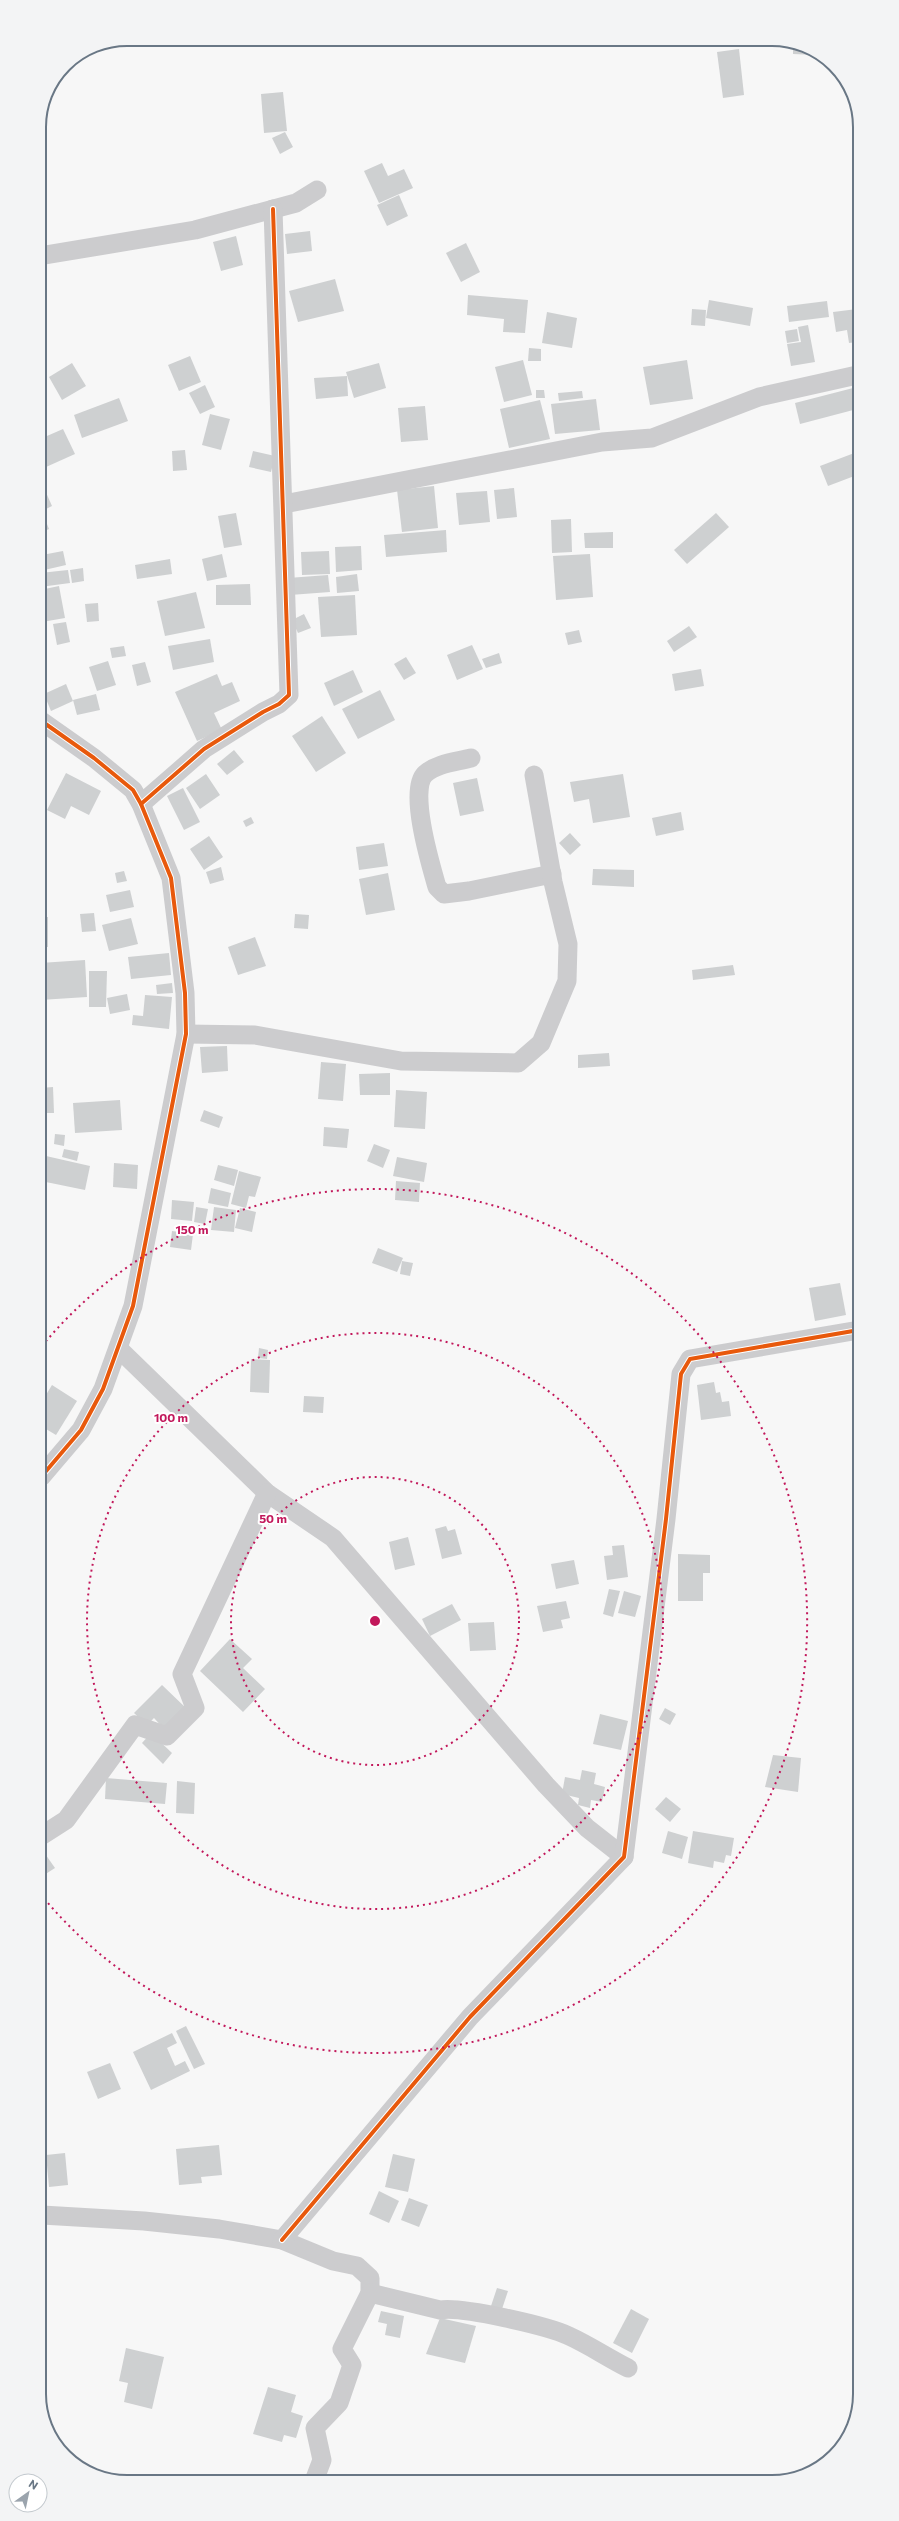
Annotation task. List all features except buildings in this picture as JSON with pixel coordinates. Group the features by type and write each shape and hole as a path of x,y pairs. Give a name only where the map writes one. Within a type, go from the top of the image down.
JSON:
{"street":[{"path":"46,255 195,230 296,203 317,190"},
{"path":"141,804 204,749 263,712 279,704 289,695 284,504 272,209"},
{"path":"284,504 602,442 652,438 758,397 853,376"},
{"path":"46,724 94,758 133,790 141,804 171,878 185,993 186,1034 143,1263 133,1306 119,1349 103,1389 81,1430 46,1471"},
{"path":"471,758 441,765 424,774 419,790 420,813 437,887 444,894 469,891 552,874"},
{"path":"186,1034 255,1035 401,1061 518,1063 541,1044 567,981 568,944 552,874 534,775"},
{"path":"282,2240 470,2017 624,1857 666,1519 681,1374 690,1359 853,1331"},
{"path":"119,1349 267,1493 333,1538 546,1785 587,1828 624,1857"},
{"path":"46,1833 66,1820 135,1725 167,1736 195,1708 182,1674 267,1493"},
{"path":"46,2215 144,2221 218,2229 282,2240 333,2260 357,2266 370,2278 370,2293 342,2350 352,2365 339,2403 315,2428 322,2460 316,2475"},
{"path":"370,2293 440,2310 451,2308 504,2319 568,2335 628,2368"}],"cycle path":[{"path":"141,804 204,749 263,712 279,704 289,695 273,209"},
{"path":"46,724 94,758 133,790 141,804 171,878 185,993 186,1034 133,1306 103,1389 81,1430 46,1471"},
{"path":"282,2240 470,2017 624,1857 666,1519 681,1374 690,1359 853,1331"}]}
